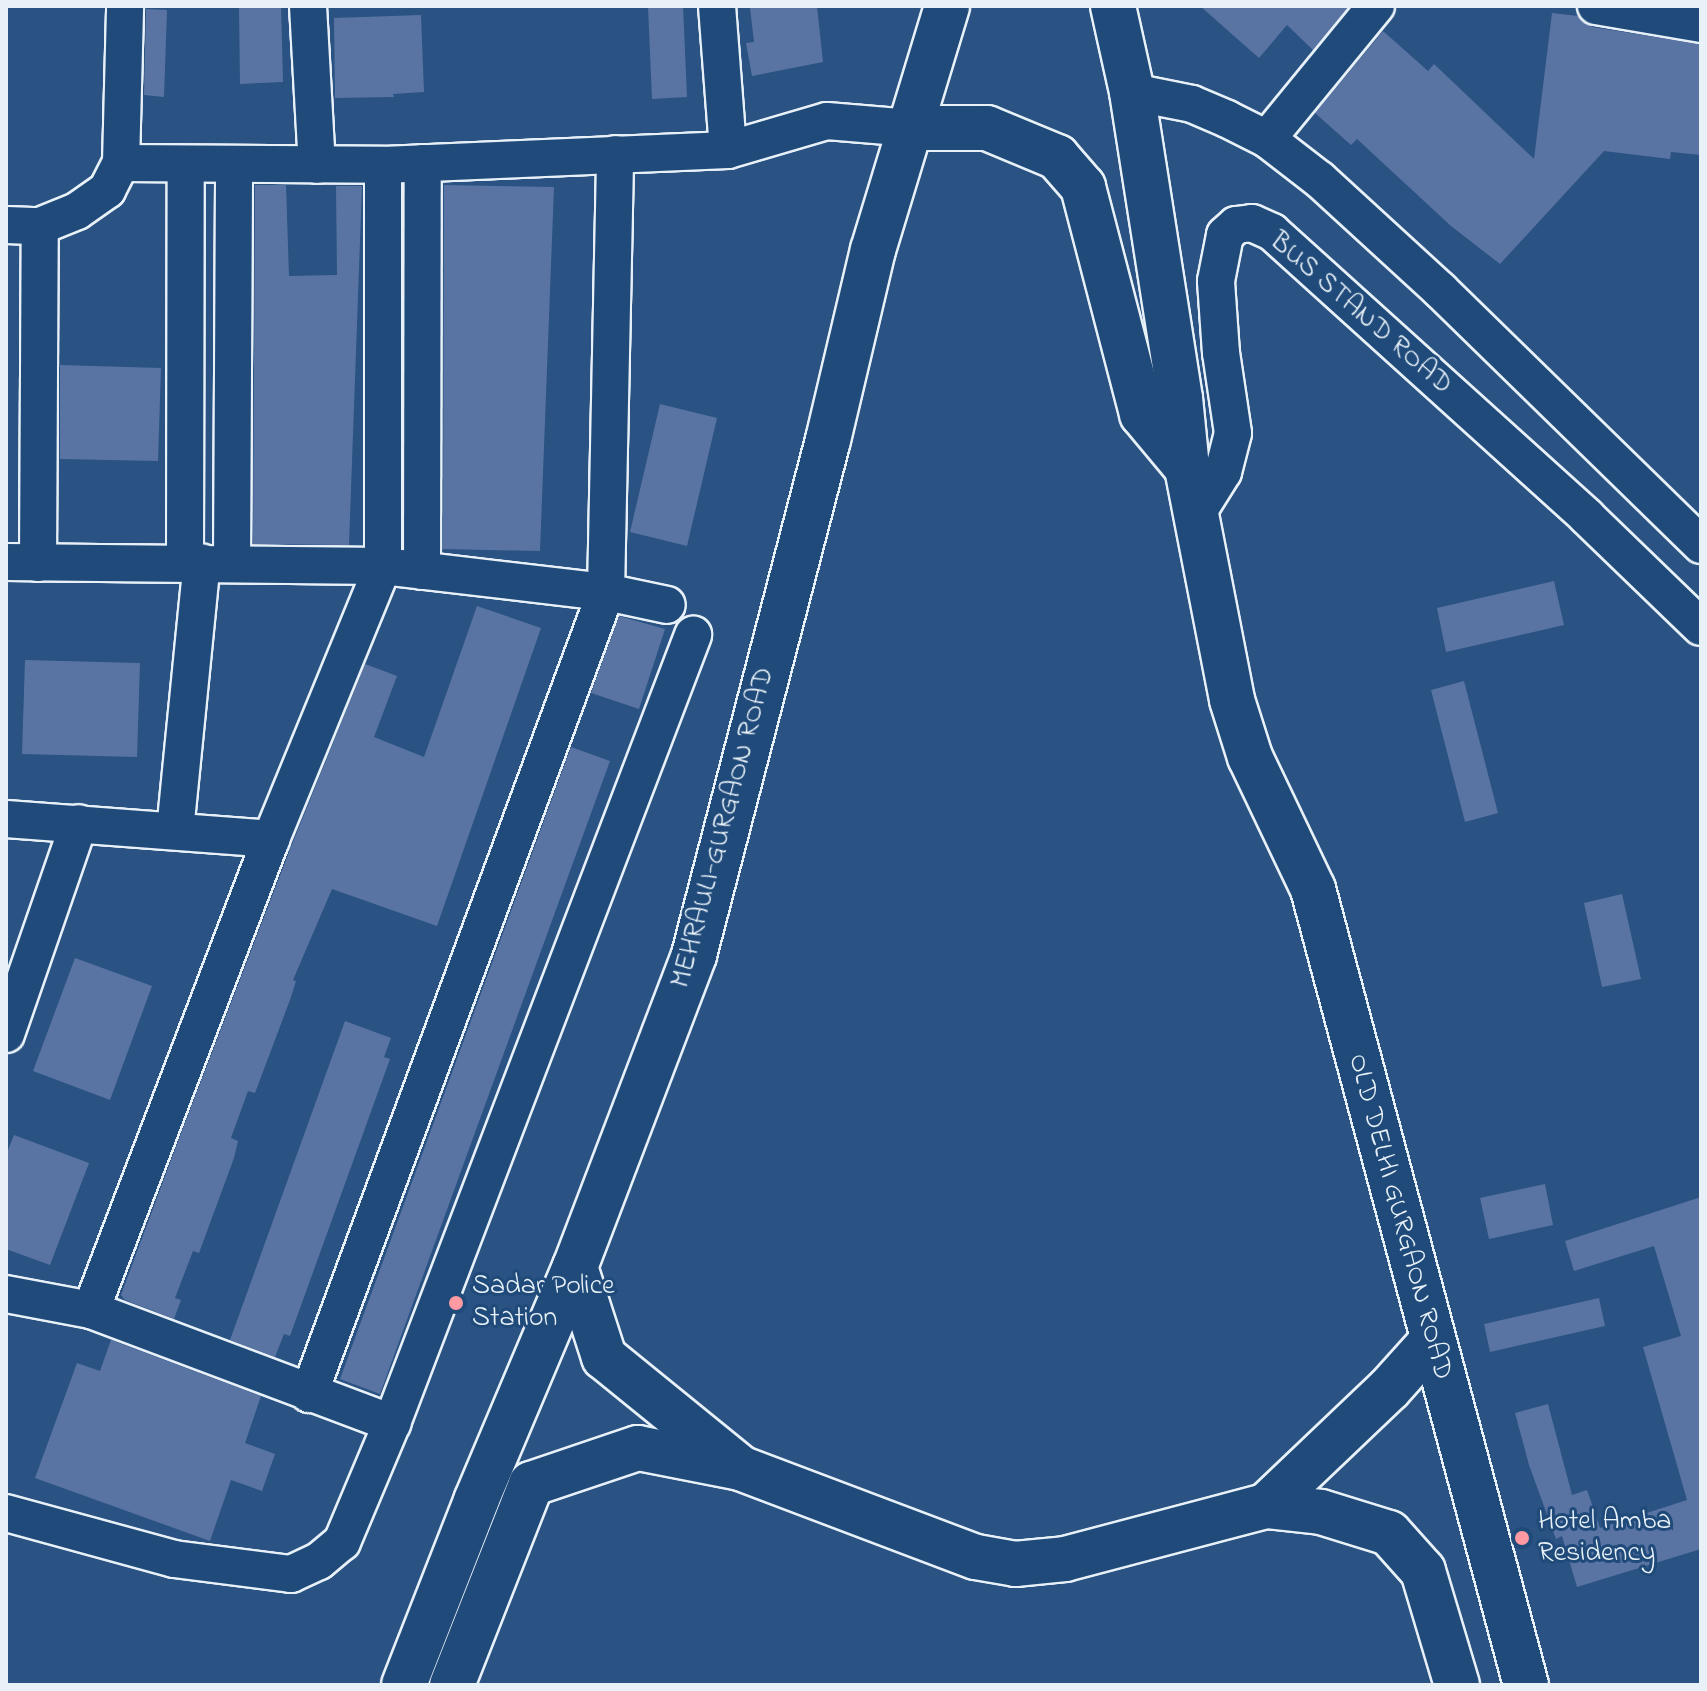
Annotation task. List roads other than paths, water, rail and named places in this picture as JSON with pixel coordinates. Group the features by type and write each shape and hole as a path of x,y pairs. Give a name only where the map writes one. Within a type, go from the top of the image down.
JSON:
{"main road":[{"name":"MEHRAULI-GURGAON ROAD","path":"404,1685 476,1501 575,1267 694,955 828,440 873,250 947,6"},
{"name":"OLD DELHI GURGAON ROAD","path":"1113,6 1132,92 1180,398 1187,468 1232,700 1250,757 1313,889 1526,1685"},
{"path":"911,128 987,128 1057,157 1083,187 1142,414 1187,468"},
{"path":"575,1267 604,1357 740,1468"},
{"path":"1266,1506 1389,1389 1432,1341"},
{"path":"452,1685 531,1484 638,1448 740,1468 976,1557 1015,1564 1065,1559 1266,1506 1321,1512 1389,1533 1423,1571 1457,1685"}],"street":[{"path":"125,6 121,163 107,190 77,211 23,225 22,562 383,566 606,592 667,605"},
{"path":"308,6 317,165"},
{"path":"717,6 728,150"},
{"path":"1267,139 1376,6"},
{"path":"1596,6 1701,24"},
{"path":"1132,92 1192,104 1267,139 1320,180 1440,290 1701,545"},
{"path":"121,163 383,165 728,150 827,121 911,128"},
{"path":"309,1394 606,592 615,154"},
{"path":"422,571 423,163"},
{"path":"186,164 206,563"},
{"path":"175,831 206,563 234,164"},
{"path":"91,1310 271,839 383,566 383,165"},
{"name":"BUS STAND ROAD","path":"1196,515 1223,472 1233,433 1221,353 1216,281 1225,235 1236,225 1252,223 1272,232 1587,517 1701,627"},
{"path":"6,1513 174,1559 291,1574 319,1561 342,1542 392,1423 693,635"},
{"path":"6,819 271,839"},
{"path":"6,1034 79,823"},
{"path":"6,1294 91,1310 392,1423"}],"place":[{"name":"Sadar Police Station","path":"456,1303"},
{"name":"Hotel Amba Residency","path":"1522,1538"}]}
